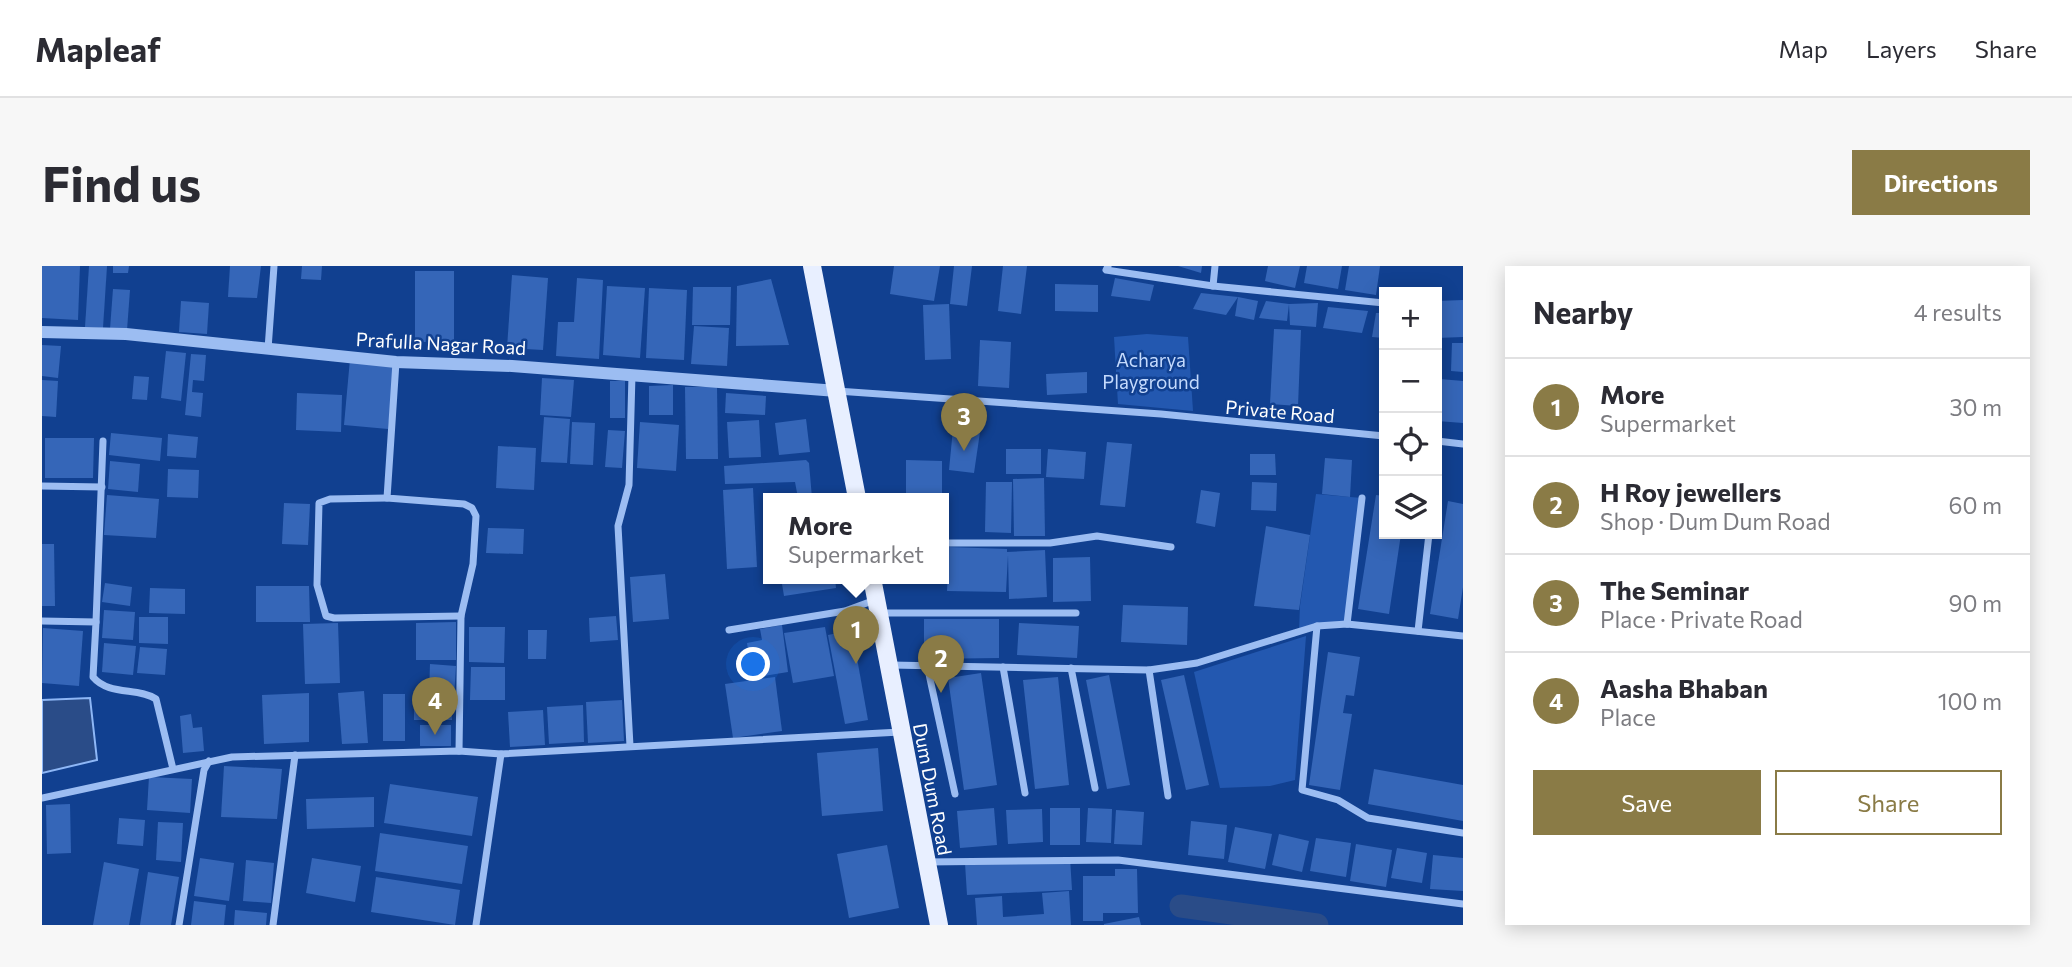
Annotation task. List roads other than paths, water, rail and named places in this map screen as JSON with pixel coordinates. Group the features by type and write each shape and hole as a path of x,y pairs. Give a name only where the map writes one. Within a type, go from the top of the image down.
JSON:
{"main road":[{"path":"812,266 856,493"},
{"name":"Dum Dum Road","path":"873,584 939,925"}],"street":[{"path":"268,350 274,266"},
{"path":"1108,266 1107,270 1213,286 1379,303"},
{"path":"1213,286 1215,266"},
{"name":"Prafulla Nagar Road","path":"42,332 126,334 396,362 632,375 837,391"},
{"path":"387,498 396,362"},
{"path":"631,746 618,526 629,485 632,375"},
{"name":"Private Road","path":"837,391 1161,414 1379,436"},
{"path":"103,442 93,677 103,685 127,692 149,694 156,699 173,768"},
{"path":"1442,442 1463,444"},
{"path":"42,486 102,487"},
{"path":"459,751 461,616 473,564 476,516 472,508 457,503 387,498 330,499 319,503 317,585 326,616 461,616"},
{"path":"1347,624 1362,498"},
{"path":"949,543 1050,543 1097,536 1171,547"},
{"path":"1418,631 1428,539"},
{"path":"729,630 877,606 1076,613"},
{"path":"42,621 96,622"},
{"path":"887,666 1149,670 1209,660 1317,625 1347,624 1463,636"},
{"path":"1317,625 1302,790 1338,800 1368,818 1463,833"},
{"path":"927,665 955,794"},
{"path":"1003,667 1025,793"},
{"path":"1071,668 1095,788"},
{"path":"1149,670 1168,796"},
{"path":"42,798 232,757 459,751 501,754 901,732"},
{"path":"476,925 501,754"},
{"path":"273,925 295,755"},
{"path":"179,925 204,770 209,761"},
{"path":"925,862 1118,860 1463,904"}],"waterway":[{"path":"1181,906 1317,925"}],"place":[{"name":"The Seminar","path":"964,451"},
{"name":"More","path":"856,664"},
{"name":"H Roy jewellers","path":"941,693"},
{"name":"Aasha Bhaban","path":"435,735"}],"park label":[{"name":"Acharya Playground","path":"1151,370"}]}
